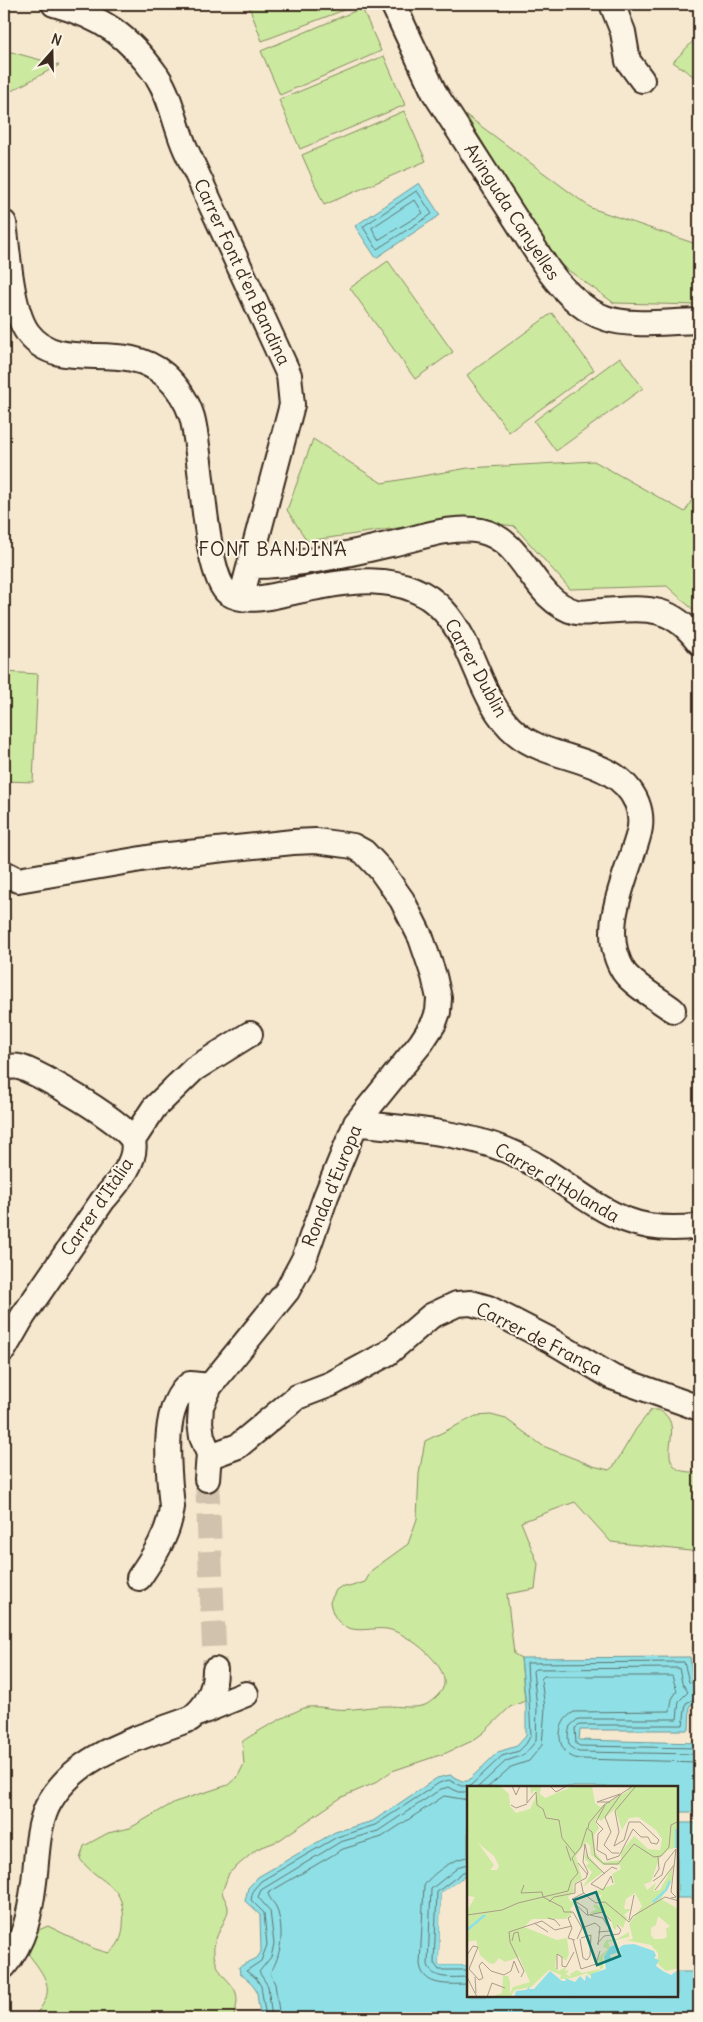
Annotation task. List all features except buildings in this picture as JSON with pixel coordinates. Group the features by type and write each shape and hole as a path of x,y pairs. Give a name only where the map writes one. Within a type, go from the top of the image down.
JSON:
{"street":[{"name":"Carrer Font d'en Bandina","path":"54,4 84,12 102,21 139,54 156,76 167,94 184,145 289,376 292,405 241,598"},
{"name":"Avinguda Canyelles","path":"393,4 434,92 549,271 566,294 588,312 608,320 628,323 699,322"},
{"path":"612,4 623,32 628,61 642,80"},
{"path":"4,223 17,309 26,331 42,348 70,355 123,356 140,359 154,365 176,384 193,423 212,561 221,585 229,593 241,598"},
{"path":"250,566 282,566 316,561 450,531 480,531 502,539 547,596 560,606 578,612 640,608 664,611 680,621 699,642"},
{"name":"Carrer Dublin","path":"241,598 258,599 335,584 375,581 418,590 442,608 459,631 496,708 515,733 546,750 606,770 624,784 636,800 641,823 640,832 614,917 613,948 625,974 673,1010"},
{"name":"Ronda d'Europa","path":"4,873 18,880 159,856 293,842 339,842 364,852 392,884 421,938 439,998 434,1023 421,1043 356,1123 326,1196 304,1259 287,1291 210,1386 202,1406 200,1422 202,1437 208,1454 207,1479"},
{"path":"133,1140 154,1108 194,1069 250,1034"},
{"name":"Carrer d'Itàlia","path":"4,1068 19,1067 57,1085 118,1122 133,1140 134,1152 117,1184 102,1200 4,1349"},
{"name":"Carrer d'Holanda","path":"356,1123 452,1134 479,1140 508,1151 533,1165 625,1222 645,1227 681,1229 699,1226"},
{"name":"Carrer de França","path":"208,1454 216,1454 238,1446 297,1397 331,1384 388,1353 431,1316 457,1304 470,1303 488,1308 550,1340 612,1377 699,1408"},
{"path":"139,1578 159,1548 171,1518 168,1438 172,1414 178,1398 190,1384 210,1386"},
{"path":"199,1713 211,1695 215,1680 215,1670"},
{"path":"4,1966 22,1940 29,1919 41,1827 48,1807 62,1786 89,1762 109,1750 190,1719 199,1713 246,1694"}],"green space":[{"path":"248,4 360,4 262,41"},
{"path":"362,8 381,51 280,95 261,51"},
{"path":"699,35 699,80 673,62"},
{"path":"4,50 59,65 4,95"},
{"path":"384,56 405,105 300,149 279,100"},
{"path":"404,111 426,161 324,205 302,155"},
{"path":"466,115 591,208 699,245 699,305 614,303 554,260"},
{"path":"388,261 453,352 415,379 350,288"},
{"path":"552,313 594,370 509,432 467,375"},
{"path":"620,357 643,388 556,451 534,421"},
{"path":"313,439 382,483 468,468 594,461 685,512 699,487 699,615 667,586 570,589 514,526 459,519 307,541 287,510"},
{"path":"4,672 38,674 33,782 4,781"},
{"path":"651,1410 659,1410 667,1416 671,1424 670,1456 673,1464 679,1470 699,1473 699,1552 611,1542 575,1502 521,1522 538,1564 535,1589 507,1594 514,1654 521,1658 525,1701 510,1707 472,1741 446,1753 392,1771 375,1783 342,1797 278,1841 257,1849 229,1873 222,1892 228,1912 215,1941 214,1955 221,1973 235,1990 237,1997 233,2018 32,2018 45,2000 47,1992 47,1984 44,1977 26,1951 34,1932 48,1926 95,1949 109,1953 117,1945 122,1935 123,1912 121,1901 117,1893 80,1859 84,1846 108,1833 130,1828 175,1802 228,1785 238,1776 244,1764 242,1742 295,1712 308,1707 354,1709 381,1706 421,1706 432,1701 442,1690 444,1681 442,1672 426,1652 416,1644 387,1629 356,1630 346,1627 335,1617 330,1602 336,1590 342,1586 349,1587 365,1582 372,1570 408,1544 417,1519 419,1474 425,1441 476,1416 491,1415 506,1419 543,1446 593,1466 609,1470 614,1466 636,1429"}],"water":[{"path":"419,183 440,215 376,258 355,226"},
{"path":"690,1657 693,1680 699,1680 699,1702 690,1705 689,1730 580,1730 579,1740 699,1743 699,1812 678,1812 678,1786 467,1786 467,1875 441,1893 439,1965 467,1965 467,1997 678,1997 678,1972 699,1972 699,2018 262,2018 256,1989 240,1974 239,1967 257,1958 261,1952 260,1915 245,1901 248,1888 258,1877 335,1832 373,1821 437,1778 450,1775 462,1781 468,1781 498,1752 517,1746 526,1736 526,1707 521,1658"},
{"path":"678,1823 699,1823 699,1898 678,1898"}],"pier":[{"path":"461,1879 461,1883 444,1895 441,1962 467,1963 467,1965 439,1965 441,1893"}],"tunnel":[{"path":"207,1479 215,1670"}],"district":[{"name":"FONT BANDINA","path":"273,549"}]}
